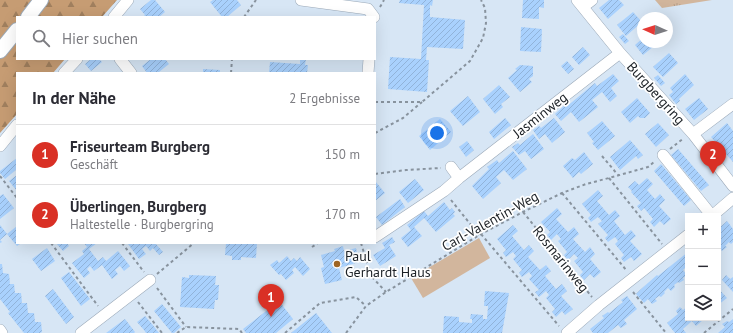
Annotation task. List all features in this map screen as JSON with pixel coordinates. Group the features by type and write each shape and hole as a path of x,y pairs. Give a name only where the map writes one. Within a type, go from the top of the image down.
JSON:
{"main road":[{"path":"29,16 41,0"},
{"path":"0,51 16,31"}],"street":[{"path":"115,16 128,0"},
{"path":"301,0 368,9 373,16"},
{"name":"Burgbergring","path":"584,2 620,53 692,133 733,186"},
{"name":"Jasminweg","path":"376,236 444,191 620,53"},
{"path":"65,72 76,60"},
{"path":"121,60 130,72"},
{"path":"368,72 370,60"},
{"path":"692,133 733,104"},
{"path":"0,146 16,126"},
{"path":"663,155 710,213"},
{"path":"450,167 459,178"},
{"path":"716,213 733,198"},
{"name":"Rosmarinweg","path":"563,330 599,305 685,237"},
{"path":"81,333 150,280"}],"path":[{"path":"245,16 256,0"},
{"path":"376,132 403,118 470,60 482,38 486,23 485,8 481,0"},
{"path":"231,72 232,60"},
{"path":"376,102 422,102"},
{"name":"Carl-Valentin-Weg","path":"346,333 366,306 480,234 562,193 586,184 648,166 692,133"},
{"path":"602,156 618,175"},
{"path":"376,174 450,167"},
{"path":"0,176 16,197"},
{"path":"609,178 668,251"},
{"path":"444,191 563,330"},
{"path":"562,193 629,281 666,333"},
{"name":"Rosmarinweg","path":"523,212 599,305"},
{"path":"52,244 105,315"},
{"path":"123,244 186,327"},
{"path":"150,280 192,244"},
{"path":"312,247 316,244"},
{"path":"361,244 372,276 386,292"},
{"path":"132,295 162,333"},
{"path":"285,333 320,302 356,298 366,306"},
{"path":"704,333 733,308"},
{"path":"177,333 186,327 239,329 242,333"}],"green space":[{"path":"0,0 117,0 103,16 16,16 16,60 64,60 54,72 16,72 16,115 0,133"},
{"path":"655,0 712,0 662,8"},
{"path":"479,238 490,258 423,298 411,278"}],"building":[{"path":"151,0 155,0 165,12 160,16 144,16 145,15 140,9"},
{"path":"213,0 237,0 241,5 228,16 221,16 210,2"},
{"path":"400,0 433,0 432,6 430,5 430,17 465,20 463,49 427,47 426,60 429,60 427,92 388,89 390,57 421,59 424,5 399,3"},
{"path":"523,0 544,0 544,8 539,7 539,19 522,18"},
{"path":"609,0 619,0 624,5 608,19 599,8"},
{"path":"633,12 637,16 637,26 626,36 617,25"},
{"path":"521,27 542,29 541,52 520,51"},
{"path":"623,34 629,41 625,44 619,37"},
{"path":"583,47 590,55 579,65 572,57"},
{"path":"637,48 652,48 643,55"},
{"path":"669,53 678,63 663,77 653,67"},
{"path":"90,60 100,60 102,62 91,71 85,64"},
{"path":"150,60 166,60 169,64 159,72 146,72 142,66"},
{"path":"300,60 306,60 305,65 308,65 307,72 269,72 270,62 300,64"},
{"path":"567,61 574,69 568,74 561,66"},
{"path":"520,65 533,66 533,76 529,79 532,82 520,92 508,78"},
{"path":"203,69 220,70 220,72 203,72"},
{"path":"613,74 619,81 611,88 617,96 610,102 602,92 592,100 598,107 579,122 571,112 561,121 555,114 565,105 566,107 595,83 597,86"},
{"path":"685,74 694,85 679,99 680,101 676,104 669,95 673,92 670,88"},
{"path":"658,75 665,83 661,86 654,78"},
{"path":"499,85 510,97 501,104 503,107 495,114 483,99"},
{"path":"468,96 480,112 463,126 450,111"},
{"path":"637,98 650,113 645,118 640,118 638,116 630,123 621,112"},
{"path":"699,98 708,109 694,120 685,109"},
{"path":"505,118 511,125 494,139 489,132"},
{"path":"554,118 565,132 552,143 545,134 539,139 533,130 539,126 541,128"},
{"path":"440,119 451,132 430,150 419,136"},
{"path":"602,121 615,136 598,150 592,143 594,142 587,133"},
{"path":"658,123 669,135 656,147 645,134"},
{"path":"727,123 733,131 733,162 711,137"},
{"path":"533,134 544,149 531,159 525,151 519,155 512,147 518,143 520,145"},
{"path":"630,140 643,155 638,159 636,156 620,170 610,157"},
{"path":"467,141 474,150 466,157 459,147"},
{"path":"678,149 709,185 701,191 671,155"},
{"path":"513,151 527,169 513,180 504,170 496,177 501,183 483,199 472,186 489,169 487,167 497,160 499,163"},
{"path":"584,152 593,164 581,174 579,172 573,178 563,166 572,158 575,160"},
{"path":"16,159 16,170 5,179 0,171"},
{"path":"661,164 691,200 684,206 654,171"},
{"path":"16,176 16,190 9,181"},
{"path":"647,178 653,184 647,190 655,199 660,194 665,200 659,206 671,219 664,225 660,221 654,227 650,222 653,219 644,208 641,211 637,206 641,203 628,187 635,181 639,185"},
{"path":"415,179 424,190 408,203 399,192"},
{"path":"376,182 385,193 376,200"},
{"path":"598,190 603,196 597,201 609,215 615,210 620,216 614,221 625,235 631,230 636,236 630,241 642,254 634,261 631,257 624,262 621,258 624,255 615,244 618,241 615,237 608,242 605,238 608,235 598,224 602,221 598,217 591,222 588,218 591,215 582,204"},
{"path":"3,194 14,208 0,219 0,196"},
{"path":"400,199 405,207 382,225 376,217"},
{"path":"444,202 450,210 452,208 455,212 453,214 455,216 436,232 424,218 414,227 422,236 408,247 401,238 411,230 407,225 424,211 428,216"},
{"path":"557,208 562,214 556,219 568,232 574,227 579,234 573,239 585,252 590,247 595,254 590,259 601,272 594,278 590,274 584,280 580,275 583,272 574,261 578,258 574,254 568,260 564,255 567,252 558,241 561,239 557,234 551,240 547,235 550,232 541,222"},
{"path":"727,221 733,229 733,242 731,244 729,242 725,246 727,247 722,251 721,250 721,226"},
{"path":"0,225 7,234 0,240"},
{"path":"513,225 518,231 512,236 524,250 529,245 534,251 528,257 540,270 546,265 551,271 545,276 556,289 562,284 567,291 561,296 573,309 565,315 562,311 556,317 552,312 555,309 546,298 549,295 546,291 539,297 535,292 539,290 529,279 532,276 529,272 522,277 519,273 522,270 513,259 516,256 513,252 506,257 503,253 506,250 497,239"},
{"path":"16,227 16,244 20,244 17,246 7,234"},
{"path":"392,237 395,242 389,245 396,256 380,266 373,255 385,248 382,243"},
{"path":"57,244 68,244 69,246 63,251"},
{"path":"85,244 96,244 89,249 98,261 103,257 106,261 118,251 130,266 124,271 120,266 115,270 118,274 112,279 102,265 94,271 90,266 87,269 90,273 84,278 72,263 84,254 82,251 87,247"},
{"path":"128,244 156,244 163,252 159,255 153,248 150,251 146,246 142,249 146,254 139,259"},
{"path":"226,244 257,244 256,258 241,257 241,260 232,260 232,256 225,255"},
{"name":"Paul Gerhardt Haus","path":"343,246 344,251 356,248 359,262 339,268 342,280 325,284 321,268 324,267 321,255 335,251 334,249"},
{"path":"47,248 55,261 41,271 32,259"},
{"path":"685,254 685,268 683,270 685,272 685,276 683,278 684,280 674,285 675,287 671,291 668,288 661,297 659,296 655,299 657,301 652,304 648,299 644,303 636,294 657,275 658,276"},
{"path":"287,256 291,261 294,258 297,261 300,257 310,269 303,276 295,267 292,270 294,273 286,280 270,265 277,260 279,263"},
{"path":"0,264 2,264 3,273 9,274 9,284 14,284 15,293 21,293 21,303 27,303 28,313 34,313 35,322 41,322 42,332 24,333 8,313 10,312 0,299"},
{"path":"69,272 90,299 81,306 61,278"},
{"path":"189,275 216,276 215,285 219,285 218,300 215,300 214,309 180,307 182,277 189,278"},
{"path":"726,275 730,279 733,277 733,292 722,280"},
{"path":"53,289 74,317 66,324 45,296"},
{"path":"485,291 509,293 502,333 443,333 444,316 459,317 459,322 472,323 472,319 470,319 471,314 483,315 483,319 487,319 488,306 484,306"},
{"path":"721,291 727,298 721,303"},
{"path":"627,296 637,309 624,320 627,324 621,328 618,325 608,333 593,333 590,329 604,318 602,316 608,312 609,313 623,302 621,300"},
{"path":"279,301 293,319 276,333 246,333 243,329"},
{"path":"162,304 181,327 174,333 172,333 154,311"},
{"path":"680,307 683,310 685,308 685,321 692,321 683,329 686,333 675,333 667,323 678,314 676,311"},
{"path":"316,313 332,333 291,333"},
{"path":"145,316 159,333 146,333 137,322"},
{"path":"125,319 135,332 134,333 106,333"},
{"path":"733,319 733,333 718,333 725,327 722,324"},
{"path":"692,321 702,321 696,326"}],"place":[{"name":"Überlingen, Burgberg","path":"713,174"},
{"name":"Paul Gerhardt Haus","path":"337,264"},
{"name":"Friseurteam Burgberg","path":"271,317"}]}
